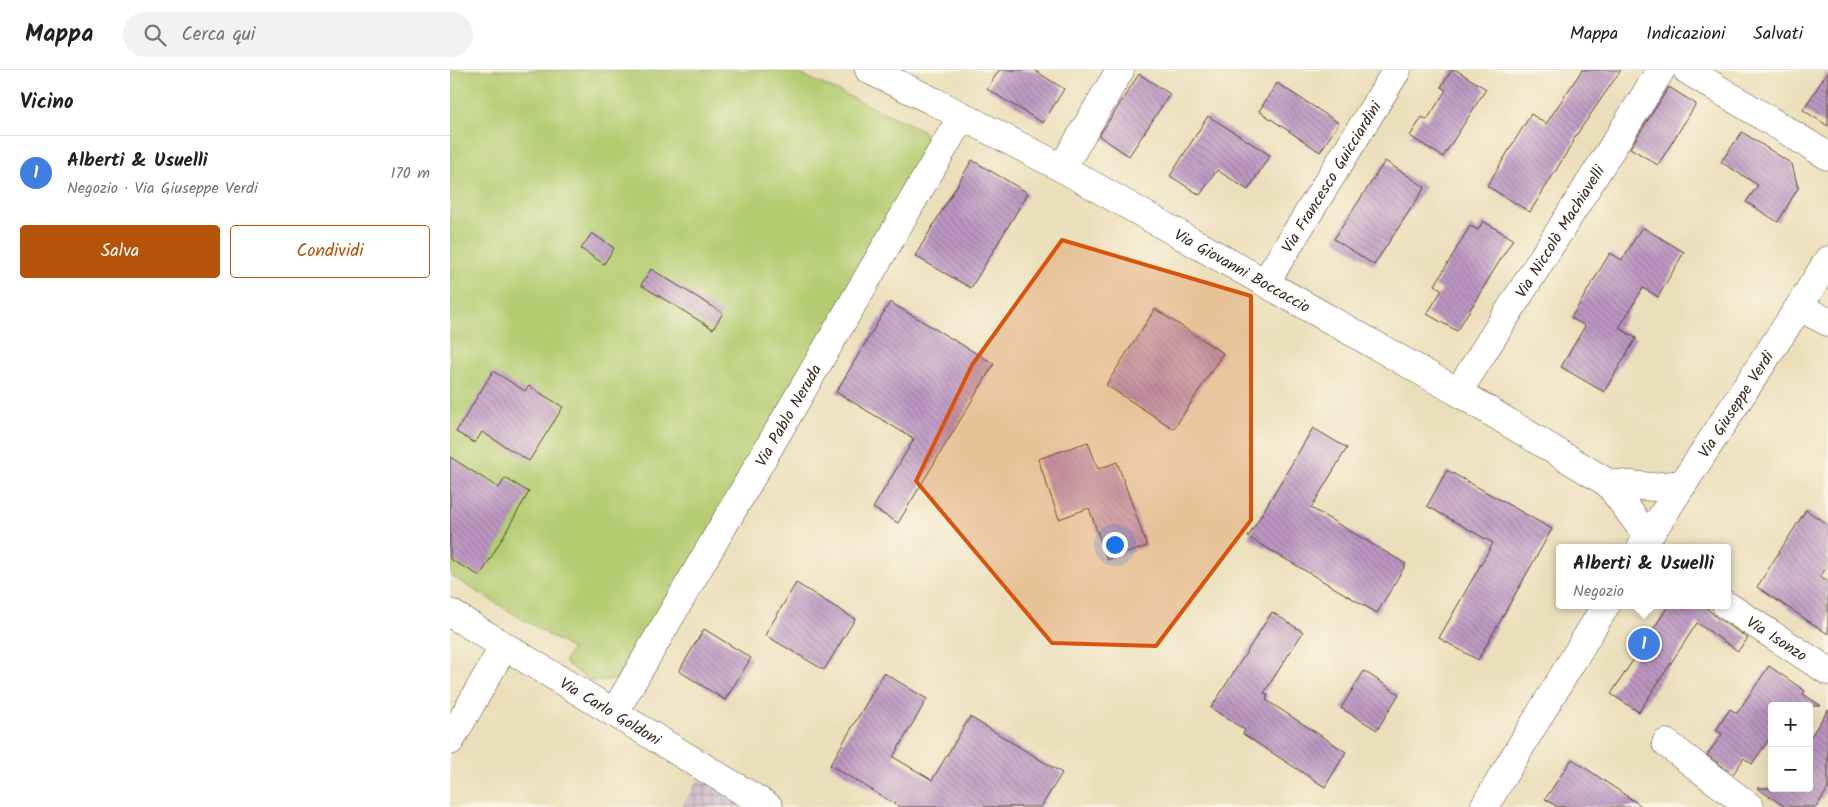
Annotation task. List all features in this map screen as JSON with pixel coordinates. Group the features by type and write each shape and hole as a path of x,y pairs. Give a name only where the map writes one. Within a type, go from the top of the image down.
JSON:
{"street":[{"name":"Via Giovanni Boccaccio","path":"869,70 1062,168 1231,262 1458,392 1608,483 1653,487 1683,484"},
{"path":"1062,168 1120,70"},
{"name":"Via Francesco Guicciardini","path":"1265,283 1397,70"},
{"name":"Via Niccolò Machiavelli","path":"1458,392 1661,70"},
{"path":"1688,70 1828,156"},
{"name":"Via Pablo Neruda","path":"614,713 962,116"},
{"name":"Via Giuseppe Verdi","path":"1644,543 1828,260"},
{"path":"1799,307 1828,322"},
{"name":"Via Giovanni Boccaccio","path":"1608,483 1644,543"},
{"name":"Via Isonzo","path":"1731,608 1828,671"},
{"path":"1484,807 1604,609"},
{"name":"Via Carlo Goldoni","path":"450,614 770,807"},
{"path":"450,741 504,646"},
{"path":"1666,743 1750,807"}],"highlighted area":[{"path":"1062,240 1251,296 1251,520 1156,646 1052,643 916,481 972,365"}],"shaded area":[{"path":"698,779 745,807 682,807"}],"green space":[{"path":"450,70 791,70 923,130 931,152 622,679 591,681 564,662 572,649 450,575"}],"building":[{"path":"999,70 1034,70 1064,89 1043,123 987,89"},
{"path":"1452,70 1456,70 1486,89 1443,157 1410,136 1422,117 1427,120 1446,90 1441,87"},
{"path":"1582,70 1621,70 1573,140 1530,212 1487,186 1531,114 1546,124"},
{"path":"1828,71 1828,126 1803,110"},
{"path":"1139,74 1170,94 1129,156 1099,136"},
{"path":"1277,83 1339,123 1320,152 1259,111"},
{"path":"1669,87 1696,104 1658,165 1630,148"},
{"path":"1208,116 1270,155 1248,190 1217,170 1200,195 1170,176"},
{"path":"1742,132 1792,164 1798,188 1778,222 1746,202 1758,185 1721,162"},
{"path":"972,160 1028,193 971,288 915,256"},
{"path":"1385,161 1425,187 1374,265 1334,239"},
{"path":"1483,221 1513,239 1457,331 1427,314 1442,290 1435,285 1470,226 1478,230"},
{"path":"1642,227 1684,252 1658,297 1643,288 1619,328 1636,338 1604,392 1561,367 1585,326 1571,318 1610,253 1622,260"},
{"path":"592,233 614,248 604,264 581,249"},
{"path":"651,269 723,313 713,329 641,285"},
{"path":"890,302 994,364 898,523 873,508 914,439 836,392"},
{"path":"1155,309 1223,353 1174,429 1106,385"},
{"path":"493,371 525,391 529,386 563,407 529,461 482,432 475,443 456,432"},
{"path":"1313,428 1347,448 1311,508 1406,564 1377,613 1248,537"},
{"path":"1088,442 1098,469 1117,462 1147,546 1107,560 1089,508 1059,519 1038,459"},
{"path":"450,457 499,488 505,478 529,492 480,576 450,559"},
{"path":"1447,470 1552,529 1478,660 1439,638 1493,543 1427,506"},
{"path":"1806,510 1828,525 1828,565 1820,577 1828,582 1828,634 1757,587"},
{"path":"796,583 855,619 824,670 765,635"},
{"path":"1666,609 1708,609 1717,618 1748,638 1738,651 1697,623 1639,712 1611,694"},
{"path":"1272,612 1303,632 1264,693 1268,695 1266,700 1346,752 1325,787 1243,734 1245,730 1211,708"},
{"path":"704,629 751,658 725,700 679,671"},
{"path":"1769,666 1805,691 1803,694 1821,706 1813,706 1813,702 1768,702 1768,741 1752,764 1744,758 1733,774 1707,755 1722,734 1716,730 1730,709 1737,713"},
{"path":"1364,671 1399,694 1377,730 1341,708"},
{"path":"884,673 927,699 893,757 932,780 970,717 1062,773 1041,807 900,807 830,765"},
{"path":"1828,710 1828,789 1816,807 1785,807 1757,788 1768,788 1768,792 1813,792 1813,733"},
{"path":"1572,759 1643,807 1558,807 1545,799"}],"place":[{"name":"Alberti & Usuelli","path":"1644,644"}]}
